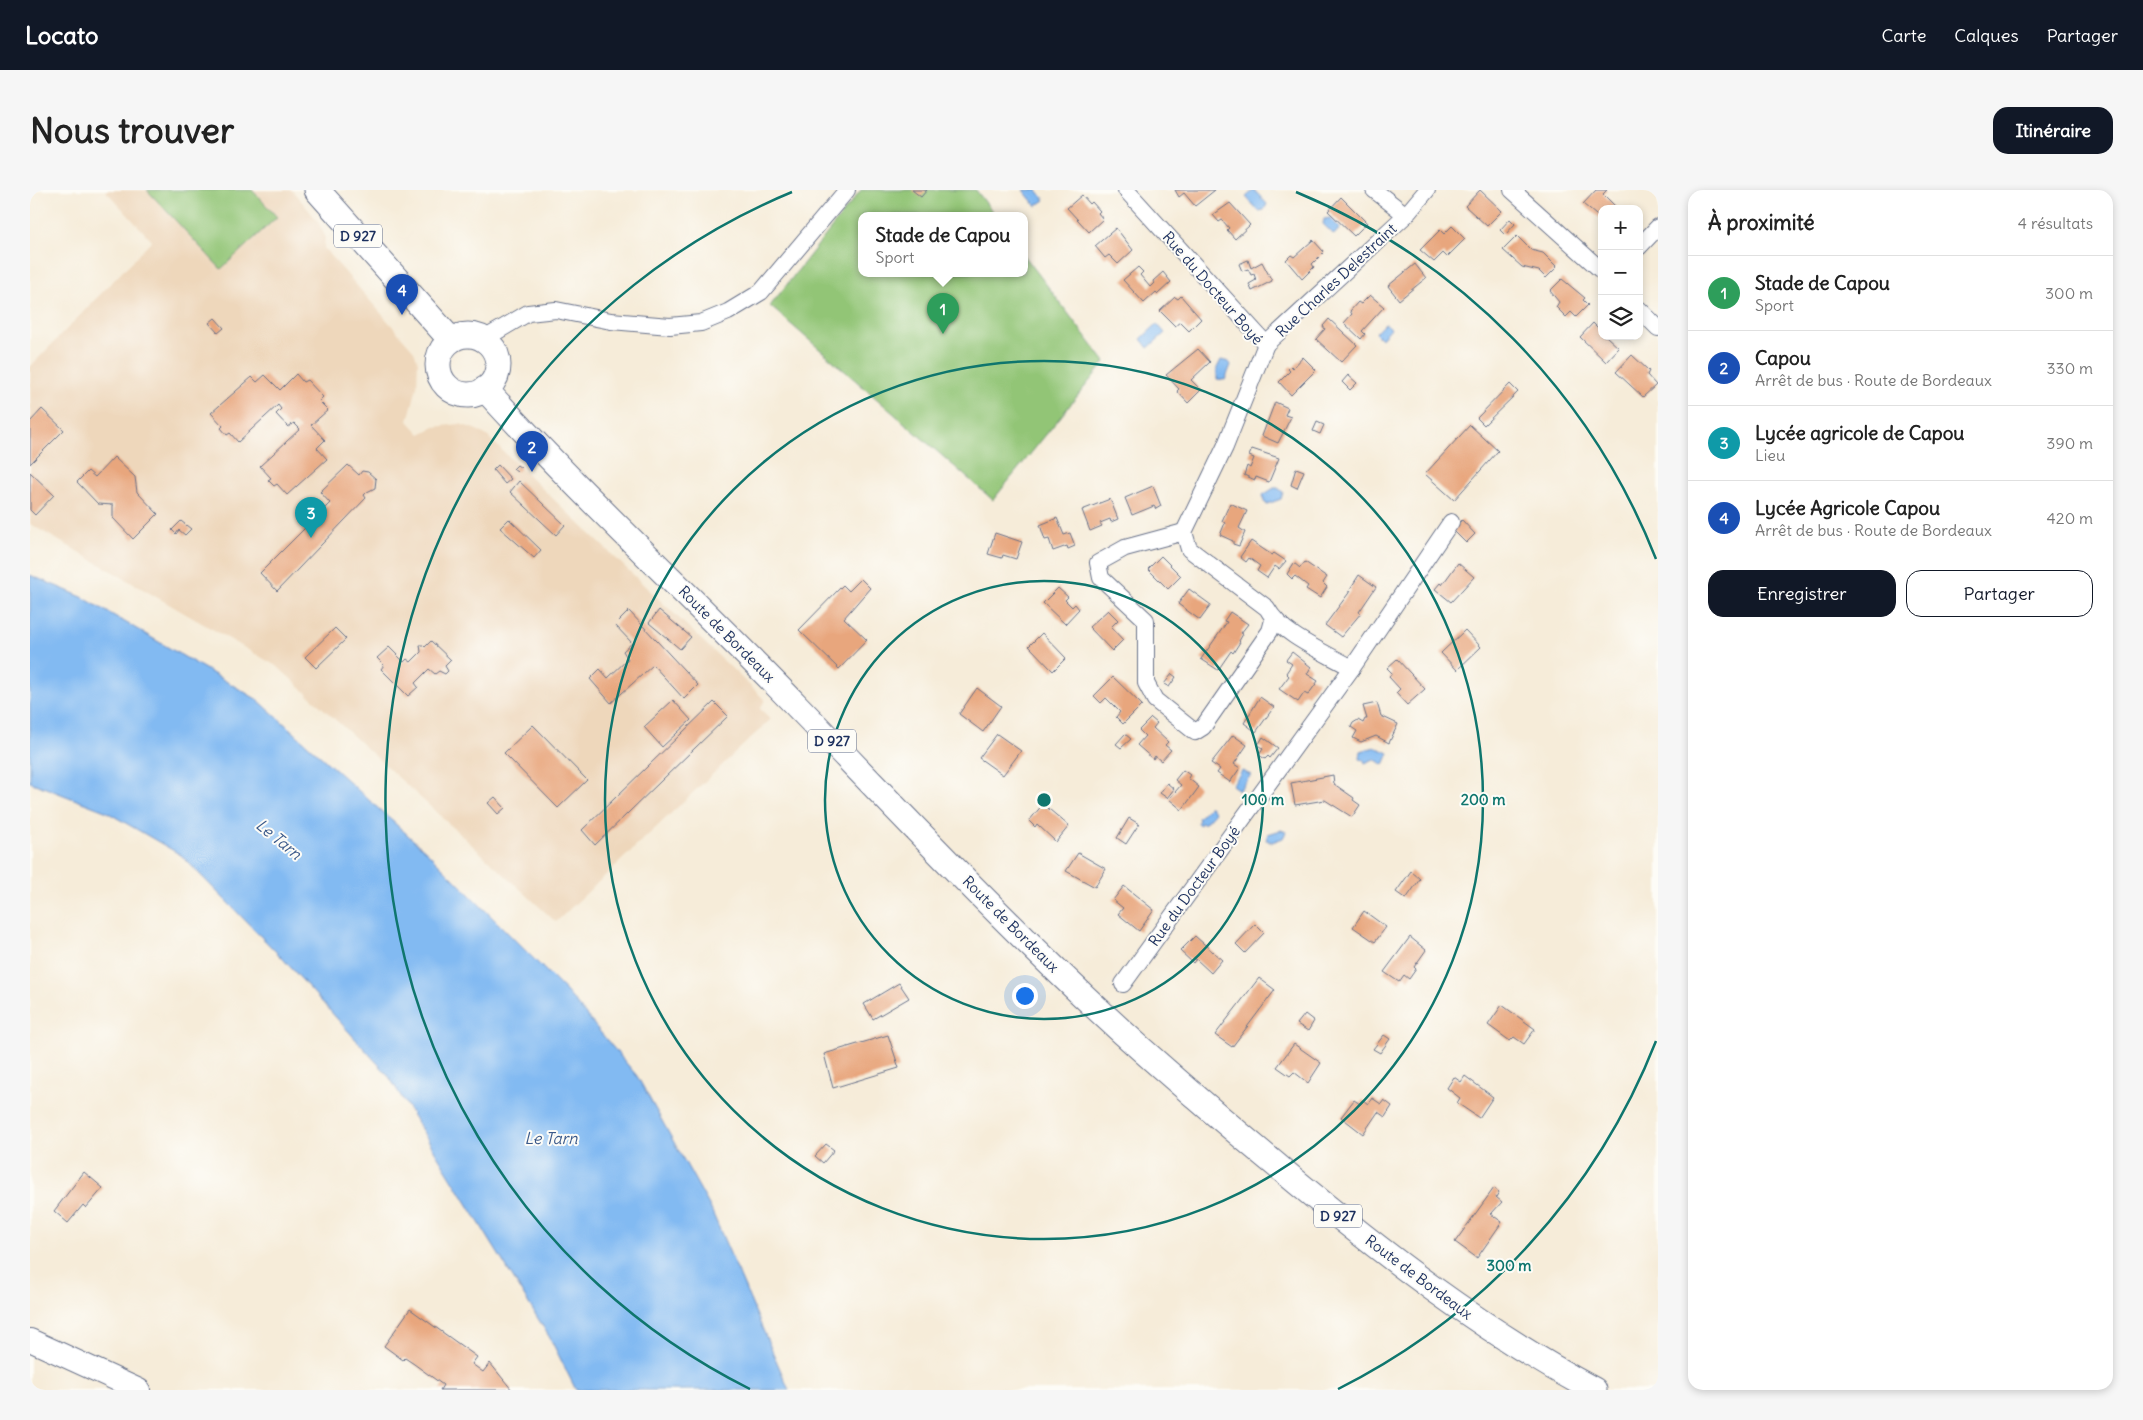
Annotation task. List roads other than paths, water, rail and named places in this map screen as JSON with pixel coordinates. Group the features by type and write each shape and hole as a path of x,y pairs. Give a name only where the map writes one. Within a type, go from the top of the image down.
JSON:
{"main road":[{"name":"D 927","path":"317,190 451,340"},
{"path":"465,335 475,335 484,339 492,345 497,354 499,364 493,383 485,390 471,394 457,392 448,387 442,380 439,370 438,360 441,351 451,340 465,335"},
{"name":"Route de Bordeaux","path":"485,390 560,469 738,644 992,905 1075,988 1145,1052 1283,1171 1379,1248 1502,1337 1594,1390"},
{"path":"30,1340 138,1390"}],"street":[{"path":"484,339 528,313 556,310 612,321 670,326 701,323 728,312 761,292 847,190"},
{"name":"Rue du Docteur Boyé","path":"1126,190 1266,344 1225,448 1184,532"},
{"name":"Rue Charles Delestraint","path":"1374,190 1406,215"},
{"name":"Rue Charles Delestraint","path":"1266,344 1406,215 1427,190"},
{"path":"1512,190 1598,267"},
{"path":"1643,243 1658,227"},
{"path":"1643,313 1658,328"},
{"name":"Rue du Docteur Boyé","path":"1123,984 1352,668 1451,522"},
{"path":"1274,620 1270,631 1203,727 1195,732 1155,700 1146,683 1146,620 1101,578 1098,563 1125,548 1184,532 1189,549 1267,608 1274,620 1287,631 1352,668"}],"water":[{"path":"1023,190 1037,190 1045,200 1036,206"},
{"path":"1254,190 1267,204 1264,210 1259,211 1246,197"},
{"path":"1330,218 1340,228 1334,235 1323,224 1324,219"},
{"path":"1385,323 1391,328 1381,339 1375,333"},
{"path":"1157,324 1165,333 1148,348 1141,339"},
{"path":"1221,360 1229,362 1231,365 1225,380 1217,379 1217,368"},
{"path":"1274,488 1278,488 1283,492 1281,499 1267,504 1264,502 1263,495"},
{"name":"Le Tarn","path":"30,575 82,597 258,700 430,855 565,990 637,1076 710,1207 789,1390 576,1390 550,1338 388,1075 284,960 181,855 105,811 30,782"},
{"path":"1375,747 1389,753 1384,765 1374,759 1365,763 1364,760 1360,759 1361,751"},
{"path":"1242,771 1251,775 1239,790 1232,785"},
{"path":"1210,806 1215,812 1204,824 1202,822 1200,825 1197,823 1198,818"},
{"path":"1281,830 1286,832 1283,838 1272,842 1266,840 1268,834"}],"place":[{"name":"Lycée Agricole Capou","path":"402,315"},
{"name":"Stade de Capou","path":"943,334"},
{"name":"Capou","path":"532,472"},
{"name":"Lycée agricole de Capou","path":"311,538"}]}
